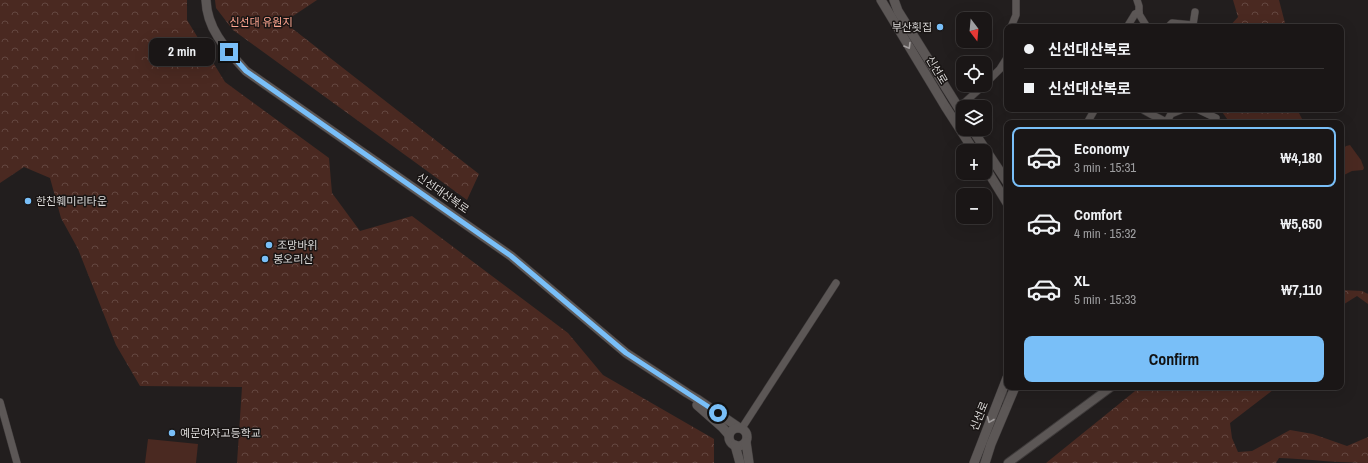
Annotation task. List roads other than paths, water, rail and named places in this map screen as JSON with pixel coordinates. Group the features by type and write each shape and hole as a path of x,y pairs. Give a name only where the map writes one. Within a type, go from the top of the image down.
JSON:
{"main road":[{"name":"신선대산복로","path":"206,0 212,28 222,43 246,71 511,256 626,353 687,394 729,435 732,443 735,445 740,463"},
{"name":"신선로","path":"881,0 969,144"},
{"name":"신선로","path":"894,0 898,11 956,103"},
{"path":"977,136 1004,172"},
{"path":"992,178 1004,198"},
{"name":"신선로","path":"974,463 1004,386"},
{"name":"신선로","path":"985,463 991,444 1014,390"},
{"name":"신선대산복로","path":"687,394 697,398 740,428"},
{"path":"729,435 731,431 740,428 748,434 746,442 748,463"},
{"path":"735,445 739,446 746,442"}],"street":[{"path":"1012,24 1016,15 1016,0"},
{"path":"1137,0 1139,12 1145,24"},
{"path":"1129,24 1135,14 1139,12"},
{"path":"1192,24 1195,12"},
{"path":"992,78 1004,63"},
{"path":"967,100 977,92"},
{"path":"1146,112 1151,116 1162,120"},
{"path":"1168,120 1172,114 1176,112"},
{"path":"1203,112 1216,118"},
{"path":"740,428 836,283"},
{"path":"1008,463 1107,390"},
{"path":"0,402 18,463"}],"tunnel":[{"path":"991,433 1007,390"}],"place":[{"name":"부산횟집","path":"940,27"},
{"name":"한친훼미리타운","path":"28,201"},
{"name":"조망바위","path":"269,245"},
{"name":"봉오리산","path":"265,259"},
{"name":"예문여자고등학교","path":"172,433"}],"park label":[{"name":"신선대 유원지","path":"261,22"}]}
